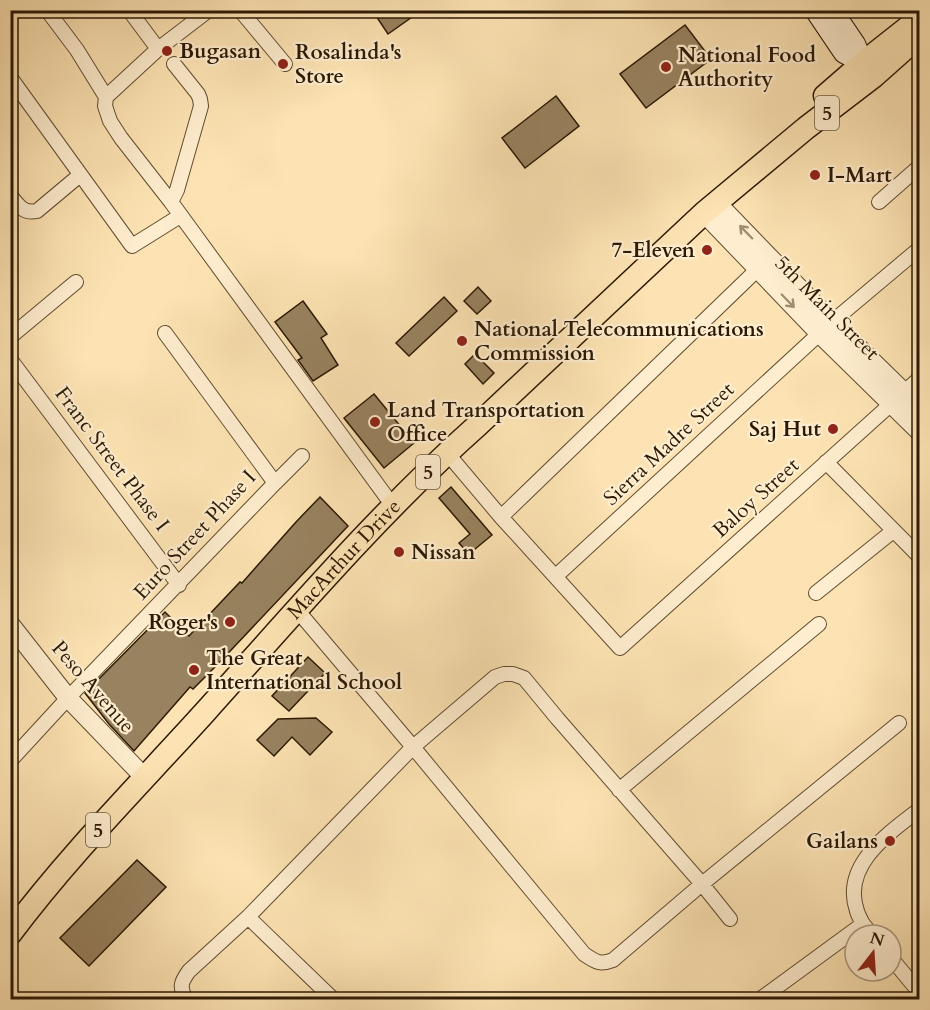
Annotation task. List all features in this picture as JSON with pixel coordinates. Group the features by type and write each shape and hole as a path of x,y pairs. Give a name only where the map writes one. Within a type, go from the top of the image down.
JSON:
{"main road":[{"path":"814,10 844,53 869,69"},
{"path":"832,10 869,69"},
{"name":"MacArthur Drive","path":"869,69 920,18"},
{"name":"MacArthur Drive","path":"10,934 51,882 393,506 717,201 798,120 920,35"}],"street":[{"path":"48,10 77,50 106,98 105,106 110,121 121,138 171,202 393,506"},
{"path":"129,10 158,49"},
{"path":"106,98 158,49 209,10"},
{"path":"240,10 285,64"},
{"path":"171,202 177,190 201,106 198,94 174,64"},
{"path":"10,77 132,246 180,216"},
{"path":"879,202 920,166"},
{"path":"10,195 24,211 30,213 37,211 80,175"},
{"name":"5th Main Street","path":"717,201 764,263 897,398 920,432"},
{"name":"Sierra Madre Street","path":"556,576 826,328 920,248"},
{"path":"501,517 764,263"},
{"path":"10,337 76,282"},
{"name":"Euro Street Phase I","path":"10,761 275,483 165,333"},
{"name":"Franc Street Phase I","path":"10,359 179,585"},
{"name":"Baloy Street","path":"556,576 620,648 920,378"},
{"name":"5th Main Street","path":"897,398 920,408"},
{"path":"447,453 501,517 556,576"},
{"path":"275,483 302,456"},
{"path":"826,462 920,557"},
{"path":"816,593 893,531"},
{"path":"297,610 584,954 595,962 604,963 613,960 899,723"},
{"name":"Peso Avenue","path":"10,624 68,698 146,778"},
{"path":"619,790 819,624"},
{"path":"186,999 181,990 183,980 189,971 248,917 413,747 495,677 504,674 524,678 730,919"},
{"path":"864,923 856,911 854,888 856,876 878,842 920,809"},
{"path":"248,917 334,999"},
{"path":"759,999 843,945"},
{"path":"903,972 920,993"}],"building":[{"path":"372,10 422,10 388,34"},
{"name":"National Food Authority","path":"685,25 711,59 646,108 620,74"},
{"path":"556,96 579,126 525,168 502,138"},
{"path":"478,287 491,301 477,314 464,301"},
{"path":"444,297 457,311 409,356 396,343"},
{"path":"303,301 327,334 321,338 338,365 313,381 298,360 302,358 275,322"},
{"path":"475,354 494,373 483,384 465,364"},
{"path":"374,394 414,443 384,468 344,418"},
{"path":"451,487 492,535 469,554 459,543 470,534 439,498"},
{"path":"320,497 348,526 217,665 193,689 190,687 134,751 85,693 165,612 189,636 240,582 242,583"},
{"path":"308,657 325,673 289,711 272,696"},
{"path":"316,718 332,732 310,755 292,737 274,756 257,740 278,719"},
{"path":"137,860 166,887 89,966 60,938"}],"place":[{"name":"Bugasan","path":"167,51"},
{"name":"Rosalinda's Store","path":"283,64"},
{"name":"National Food Authority","path":"666,67"},
{"name":"I-Mart","path":"815,175"},
{"name":"7-Eleven","path":"707,250"},
{"name":"National Telecommunications Commission","path":"462,341"},
{"name":"Land Transportation Office","path":"375,422"},
{"name":"Saj Hut","path":"833,429"},
{"name":"Nissan","path":"399,552"},
{"name":"Roger's","path":"230,622"},
{"name":"The Great International School","path":"194,670"},
{"name":"Gailans","path":"890,841"}]}
